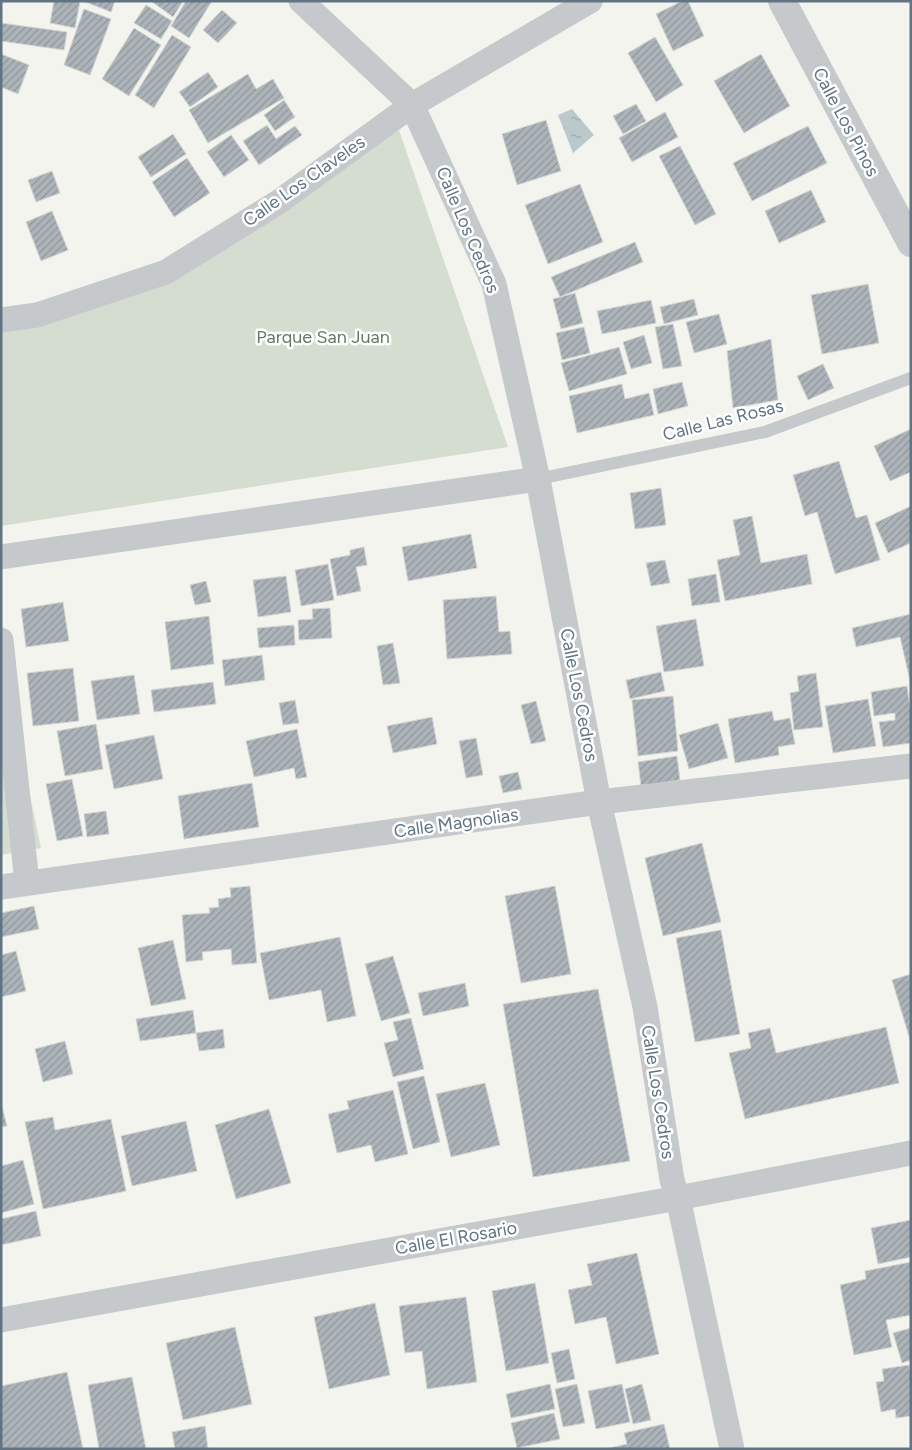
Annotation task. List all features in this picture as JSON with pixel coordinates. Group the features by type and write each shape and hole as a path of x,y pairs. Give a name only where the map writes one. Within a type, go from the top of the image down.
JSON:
{"street":[{"name":"Calle Los Cedros","path":"301,1 412,105 494,284 538,479 599,802 645,1007 672,1180 678,1198 732,1449"},
{"name":"Calle Los Claveles","path":"1,320 37,315 166,272 280,201 412,105 590,1"},
{"name":"Calle Los Pinos","path":"782,1 911,243"},
{"path":"1,557 538,479"},
{"path":"1,640 27,883"},
{"name":"Calle Magnolias","path":"1,887 599,802 911,766"},
{"name":"Calle El Rosario","path":"1,1320 678,1198 911,1153"}],"lane":[{"name":"Calle Las Rosas","path":"538,479 765,432 911,378"}],"green space":[{"name":"Parque San Juan","path":"399,130 508,447 1,526 1,311 168,270"},
{"path":"1,656 41,848 1,855"}],"water":[{"path":"572,109 594,135 573,153 558,115"}],"building":[{"path":"54,1 80,1 75,28 50,23"},
{"path":"83,1 115,1 111,12"},
{"path":"151,1 183,1 173,17"},
{"path":"186,1 212,1 189,38 171,26"},
{"path":"682,1 688,1 704,36 673,51 656,14"},
{"path":"146,5 172,21 161,39 134,23"},
{"path":"84,9 111,19 90,75 64,65"},
{"path":"222,10 237,23 218,43 203,30"},
{"path":"1,23 67,32 64,50 1,41"},
{"path":"134,28 161,45 129,96 102,79"},
{"path":"172,35 191,47 154,108 135,95"},
{"path":"655,37 683,85 656,102 628,53"},
{"path":"1,54 29,65 18,94 1,87"},
{"path":"761,54 790,106 744,133 714,81"},
{"path":"208,72 218,87 190,107 179,92"},
{"path":"248,74 256,89 273,79 284,98 208,143 189,110"},
{"path":"284,100 295,117 275,131 264,115"},
{"path":"636,104 646,121 623,134 613,116"},
{"path":"665,112 678,137 632,162 619,138"},
{"path":"546,120 561,171 517,185 502,134"},
{"path":"267,125 276,139 295,126 302,135 259,165 243,141"},
{"path":"808,126 827,163 752,201 733,163"},
{"path":"173,134 186,154 151,177 138,157"},
{"path":"231,135 249,160 224,177 207,152"},
{"path":"680,146 716,214 695,225 659,156"},
{"path":"187,158 210,193 174,217 152,182"},
{"path":"52,171 60,193 36,202 28,180"},
{"path":"580,184 603,242 548,264 525,205"},
{"path":"811,190 826,222 779,243 765,211"},
{"path":"52,211 68,250 41,261 26,222"},
{"path":"635,242 643,262 560,297 551,277"},
{"path":"868,284 879,343 822,354 811,295"},
{"path":"575,293 583,323 561,329 553,299"},
{"path":"694,299 698,315 664,324 660,307"},
{"path":"651,300 656,323 602,334 597,311"},
{"path":"719,314 727,344 694,353 686,322"},
{"path":"673,324 682,366 663,369 655,327"},
{"path":"584,327 590,353 562,360 556,333"},
{"path":"644,335 652,363 631,369 623,342"},
{"path":"771,339 778,400 733,408 727,351"},
{"path":"619,347 627,374 569,391 561,363"},
{"path":"823,364 834,388 808,400 797,376"},
{"path":"682,382 688,406 658,414 653,389"},
{"path":"622,384 625,399 649,393 654,415 577,433 569,396"},
{"path":"911,429 911,472 890,481 874,446"},
{"path":"839,461 856,518 867,515 880,560 835,574 817,512 805,516 793,475"},
{"path":"661,488 666,525 635,529 630,493"},
{"path":"911,506 911,543 888,553 875,523"},
{"path":"752,516 761,563 807,554 812,584 725,601 717,560 740,555 733,520"},
{"path":"471,534 477,568 408,581 402,547"},
{"path":"364,547 367,565 356,567 361,591 337,596 330,559 350,555 350,550"},
{"path":"665,560 670,583 651,586 646,563"},
{"path":"328,564 334,600 301,606 295,570"},
{"path":"716,574 720,602 692,606 688,579"},
{"path":"286,576 291,612 258,617 253,580"},
{"path":"206,581 211,602 195,605 190,585"},
{"path":"496,596 499,632 510,631 512,654 447,659 443,600"},
{"path":"63,602 69,641 26,647 21,609"},
{"path":"330,608 332,638 299,640 298,620 313,619 312,609"},
{"path":"911,614 911,685 900,637 856,647 852,628"},
{"path":"209,616 214,664 171,670 165,622"},
{"path":"696,619 704,666 664,672 656,626"},
{"path":"294,625 295,645 259,648 257,628"},
{"path":"393,643 400,683 383,685 377,646"},
{"path":"262,655 265,680 225,686 222,660"},
{"path":"73,668 79,721 33,726 27,673"},
{"path":"661,672 665,691 630,699 626,680"},
{"path":"816,673 823,727 794,730 790,693 799,691 797,676"},
{"path":"134,675 140,714 97,720 91,681"},
{"path":"213,682 216,704 154,712 151,690"},
{"path":"907,686 911,714 911,743 883,747 879,722 895,720 895,713 874,716 871,692"},
{"path":"673,696 678,751 638,756 632,700"},
{"path":"868,699 876,746 833,753 825,706"},
{"path":"295,700 299,723 283,725 279,703"},
{"path":"536,701 546,741 531,744 521,705"},
{"path":"772,711 774,721 790,718 795,744 778,747 779,755 735,763 728,719"},
{"path":"432,717 437,744 393,753 387,726"},
{"path":"718,723 728,758 689,769 679,735"},
{"path":"96,724 103,769 65,776 57,731"},
{"path":"297,729 307,777 296,779 294,768 254,777 246,741"},
{"path":"154,735 163,779 114,789 105,745"},
{"path":"476,738 483,775 466,778 459,741"},
{"path":"677,756 680,780 641,786 638,762"},
{"path":"518,772 522,789 503,793 499,776"},
{"path":"72,779 83,836 57,841 46,784"},
{"path":"252,783 259,827 184,839 178,796"},
{"path":"106,811 109,834 87,837 84,814"},
{"path":"702,843 721,922 663,936 645,858"},
{"path":"250,886 257,963 232,965 231,949 202,952 203,960 186,962 182,915 210,913 209,908 219,907 218,899 231,897 230,888"},
{"path":"555,886 571,974 521,983 505,896"},
{"path":"34,906 39,929 1,937 1,913"},
{"path":"721,930 740,1034 695,1042 676,938"},
{"path":"340,937 356,1016 327,1022 321,990 269,1000 260,953"},
{"path":"173,940 186,999 151,1006 138,948"},
{"path":"16,951 26,991 1,997 1,955"},
{"path":"393,956 410,1013 381,1021 365,964"},
{"path":"911,974 911,1043 892,980"},
{"path":"465,983 469,1006 423,1016 418,993"},
{"path":"598,989 630,1161 533,1177 503,1004"},
{"path":"193,1010 196,1033 140,1041 136,1019"},
{"path":"411,1018 424,1069 393,1077 384,1043 398,1040 393,1022"},
{"path":"886,1027 899,1083 745,1119 729,1053 751,1048 748,1033 770,1028 776,1053"},
{"path":"223,1029 225,1048 199,1051 196,1033"},
{"path":"65,1041 73,1074 43,1082 35,1049"},
{"path":"424,1076 440,1142 413,1149 397,1082"},
{"path":"485,1083 500,1145 451,1157 436,1094"},
{"path":"393,1090 408,1154 375,1162 371,1145 337,1153 328,1114 349,1109 347,1101"},
{"path":"1,1103 7,1126 1,1127"},
{"path":"269,1109 291,1183 236,1199 215,1125"},
{"path":"53,1117 55,1130 111,1119 126,1191 43,1209 25,1122"},
{"path":"186,1121 197,1171 132,1186 121,1136"},
{"path":"23,1160 34,1204 1,1213 1,1166"},
{"path":"36,1211 41,1236 1,1245 1,1219"},
{"path":"911,1220 911,1257 878,1264 871,1228"},
{"path":"637,1253 659,1354 616,1364 606,1317 575,1324 568,1290 592,1285 587,1264"},
{"path":"911,1262 911,1315 886,1320 892,1347 854,1355 840,1285 866,1279 865,1271"},
{"path":"535,1283 549,1363 506,1371 492,1291"},
{"path":"466,1297 477,1382 427,1389 422,1351 405,1353 399,1306"},
{"path":"375,1303 390,1375 329,1389 314,1317"},
{"path":"235,1327 252,1404 183,1420 166,1343"},
{"path":"911,1328 911,1360 902,1363 893,1333"},
{"path":"569,1349 575,1379 557,1383 551,1353"},
{"path":"909,1365 911,1416 896,1418 895,1409 881,1412 876,1382 884,1381 882,1369"},
{"path":"67,1372 83,1449 1,1449 1,1386"},
{"path":"132,1377 146,1449 99,1449 88,1385"},
{"path":"550,1384 555,1409 511,1418 506,1394"},
{"path":"577,1384 585,1423 563,1427 555,1389"},
{"path":"622,1384 630,1422 596,1429 588,1391"},
{"path":"642,1384 651,1420 633,1424 625,1389"},
{"path":"554,1413 560,1439 517,1448 511,1423"},
{"path":"664,1424 670,1449 605,1449 627,1444 624,1433"},
{"path":"205,1426 208,1449 175,1449 172,1432"}]}
